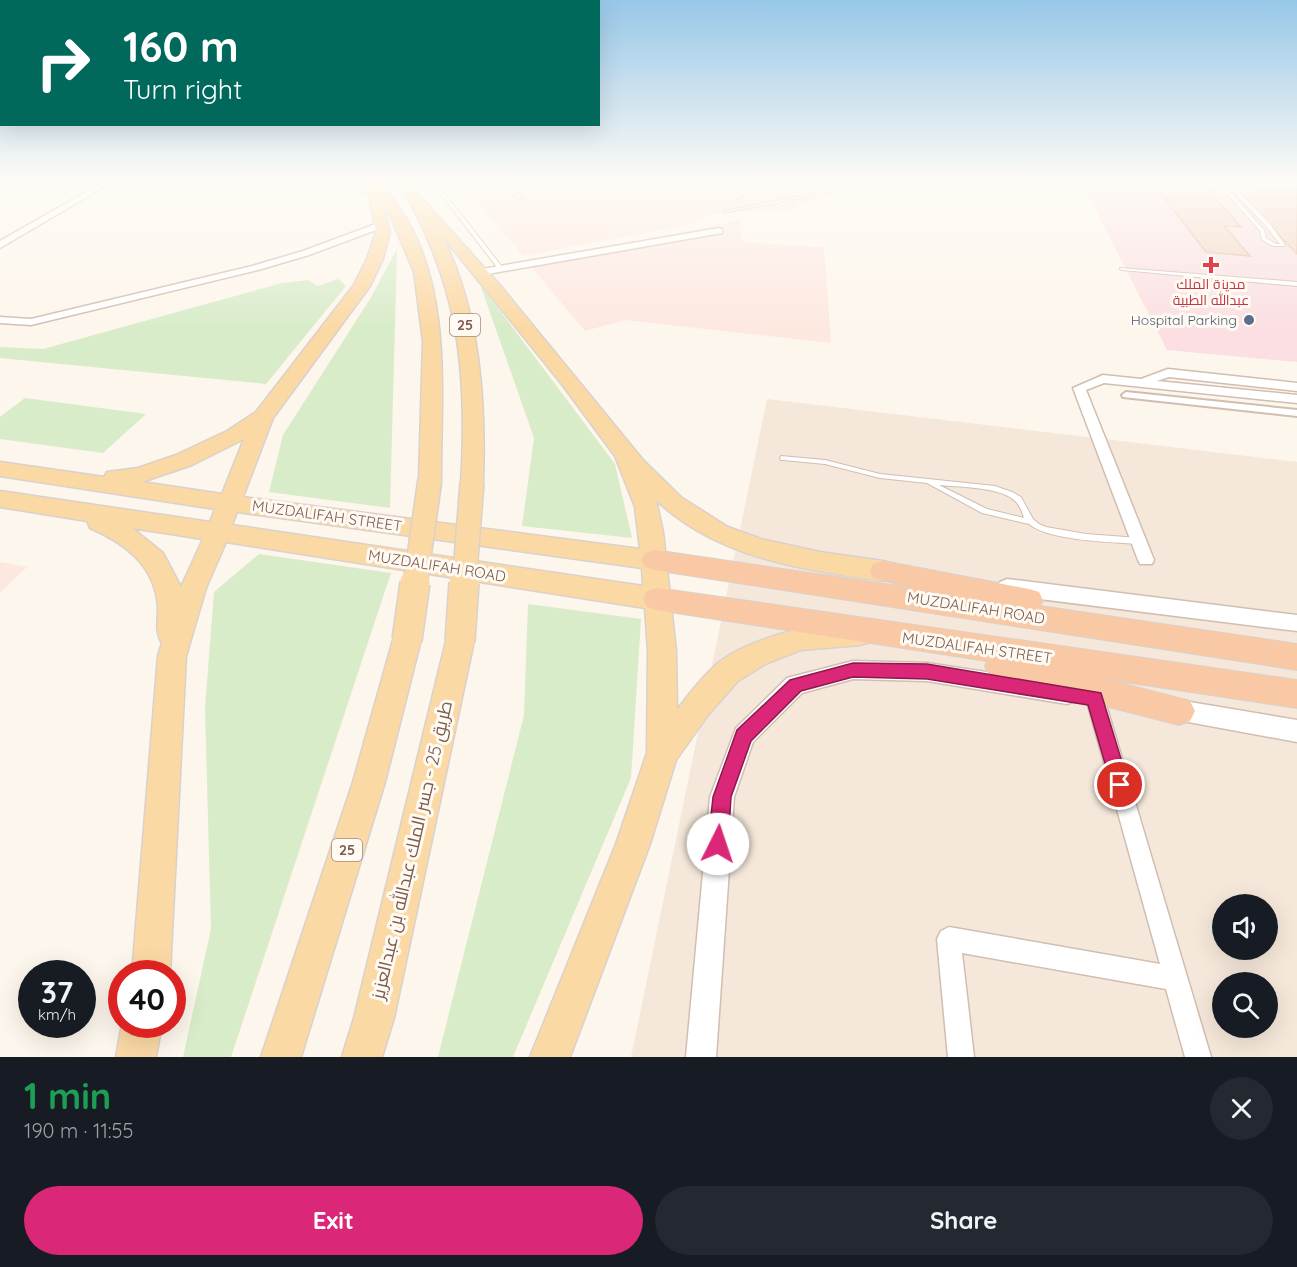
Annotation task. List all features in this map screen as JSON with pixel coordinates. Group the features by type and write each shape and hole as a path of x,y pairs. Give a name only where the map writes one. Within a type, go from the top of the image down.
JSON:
{"highway":[{"name":"MUZDALIFAH ROAD","path":"654,560 1297,655"},
{"path":"882,571 1297,655"},
{"name":"MUZDALIFAH STREET","path":"657,599 872,633 1297,694"},
{"path":"872,633 1179,711"}],"main road":[{"path":"172,656 193,588 205,565 263,417 362,286 375,259 383,230"},
{"name":"25","path":"281,1057 369,783 407,640 430,479 432,341 422,272 404,230"},
{"name":"طريق 25 - جسر الملك عبدالله بن عبدالعزيز","path":"362,1057 374,1018 460,641 476,435 464,319 444,253 432,230"},
{"path":"445,230 482,272 624,450 666,498 717,532 747,544 784,554 882,571"},
{"path":"80,480 140,475 175,464 234,436 263,417"},
{"path":"624,450 647,507 654,560 662,651 663,753"},
{"name":"MUZDALIFAH STREET","path":"0,469 230,503 654,560"},
{"path":"0,499 216,532"},
{"path":"59,508 113,528 140,545 158,564 170,595 172,656 152,960"},
{"name":"MUZDALIFAH ROAD","path":"216,532 657,599"},
{"path":"550,1057 633,844 663,753 698,706 728,672 755,656 799,639 872,633"},
{"path":"136,1057 139,1038"}],"street":[{"path":"0,245 25,230"},
{"path":"0,320 31,322 255,268 306,253 367,230"},
{"path":"482,272 719,231"},
{"path":"1141,383 1168,373 1297,387"},
{"path":"1146,560 1079,388 1104,379 1297,399"},
{"path":"1126,395 1297,413"},
{"path":"882,571 1297,624"},
{"path":"701,1057 722,797 744,736 795,685 853,670 927,672 1297,730"},
{"path":"1095,699 1198,1057"},
{"path":"961,1057 949,939 1176,979"}],"lane":[{"path":"471,230 501,269"},
{"path":"1261,230 1268,243 1283,245 1272,230"},
{"path":"1122,269 1297,284"},
{"path":"783,458 825,462 880,476 992,488 1009,493 1019,500 1031,522"},
{"path":"926,481 985,511 1031,522 1053,531 1139,541"}],"shaded area":[{"path":"501,230 659,230 523,256"},
{"path":"690,230 741,230 742,242 824,247 831,343 625,320 585,331 529,264"},
{"name":"مدينة الملك عبدالله الطبية","path":"1106,230 1297,230 1297,362 1167,350"},
{"path":"767,399 1297,462 1297,1057 631,1057"},
{"path":"0,562 27,567 0,593"}],"green space":[{"path":"397,249 390,508 269,492 283,435 370,299"},
{"path":"338,279 346,286 266,384 0,358 0,347 43,349 282,283 308,280 318,286"},
{"path":"480,284 615,464 632,538 522,526 534,438"},
{"path":"25,398 146,414 103,453 0,439 0,417"},
{"path":"259,554 391,573 231,1057 183,1057 211,929 205,708 214,592"},
{"path":"528,604 641,619 631,778 513,1057 438,1057 524,715"}],"building":[{"path":"1189,230 1228,230 1250,256 1206,252"},
{"path":"1275,230 1297,230 1297,254"}],"place":[{"name":"مدينة الملك عبدالله الطبية","path":"1211,265"},
{"name":"Hospital Parking","path":"1249,320"}],"route":[{"path":"718,844 722,797 744,736 795,685 853,670 927,672 1095,699 1120,785"}]}
